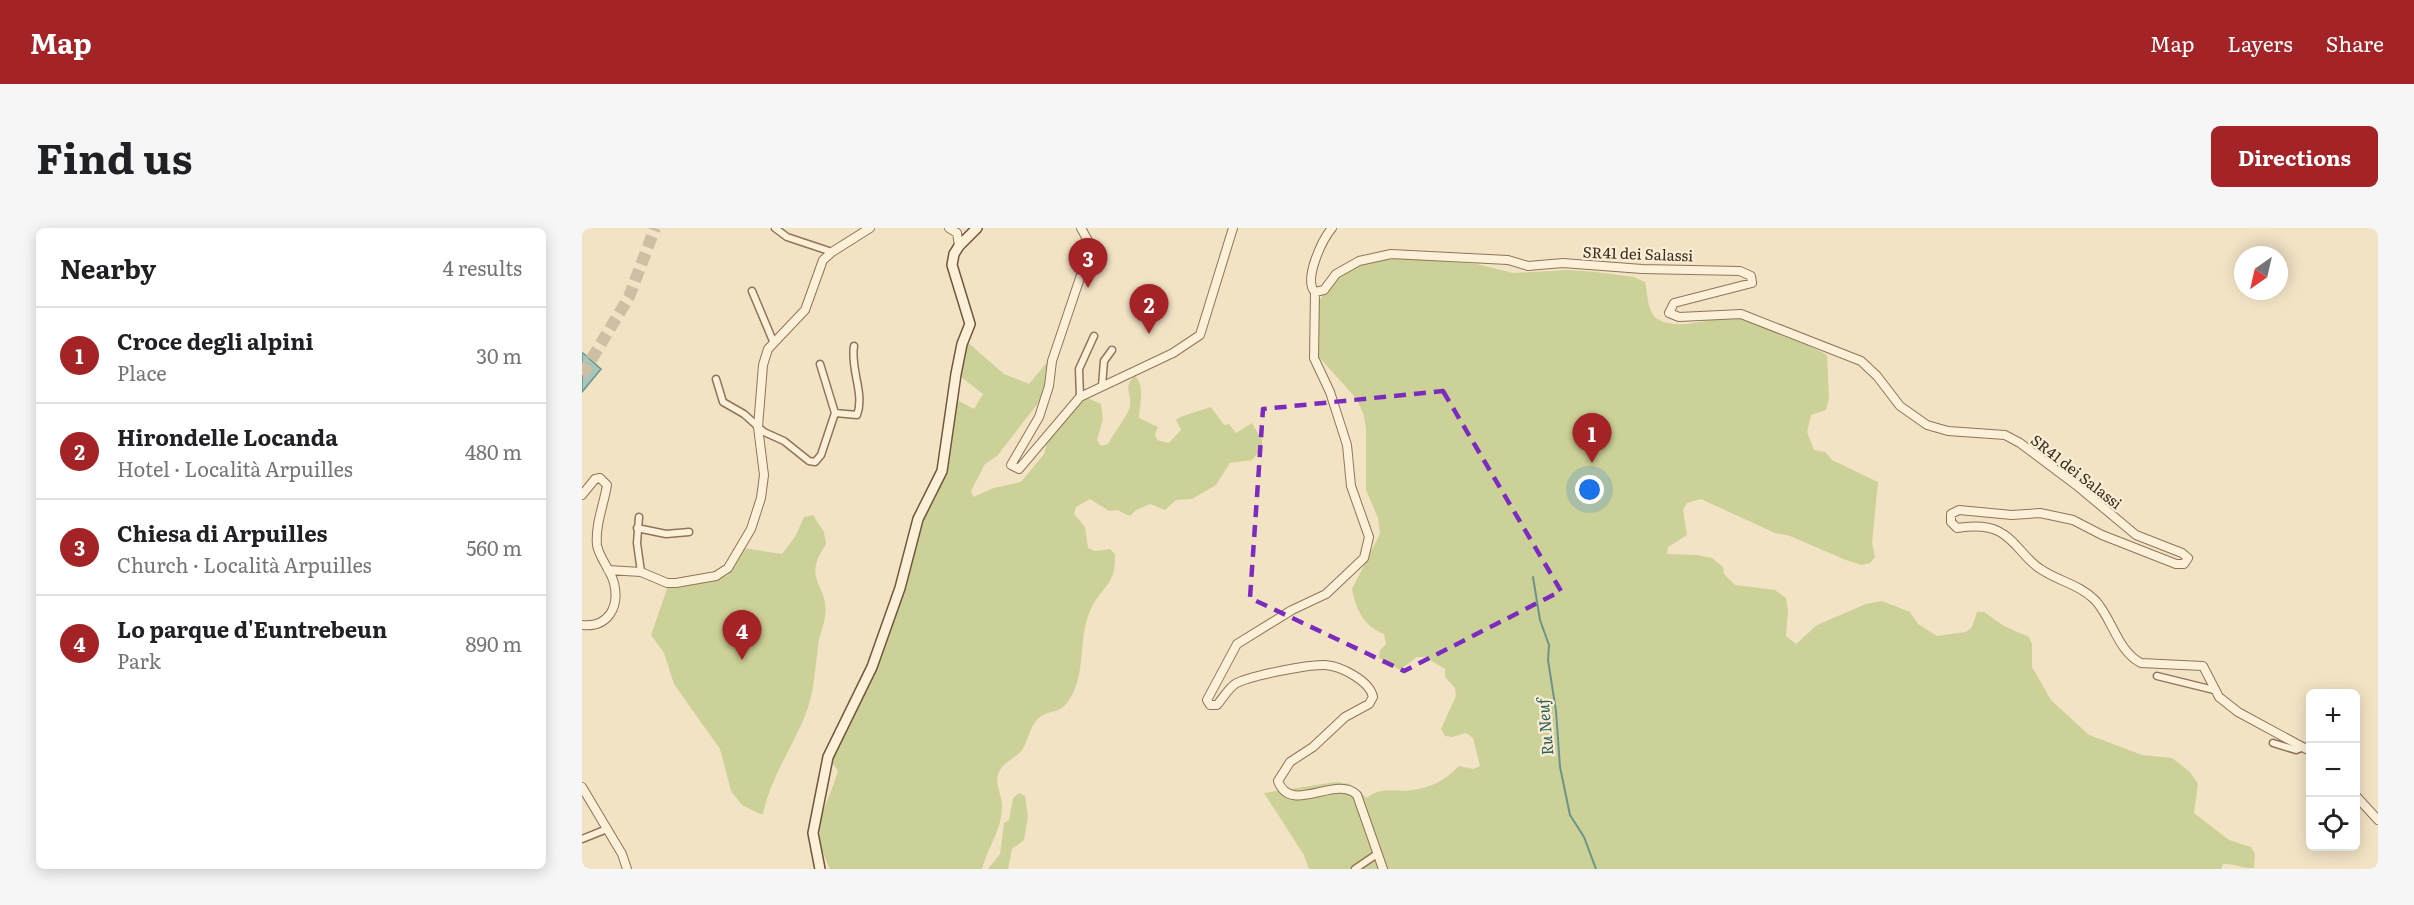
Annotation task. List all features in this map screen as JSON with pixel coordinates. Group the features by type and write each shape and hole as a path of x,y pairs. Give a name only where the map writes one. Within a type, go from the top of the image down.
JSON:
{"main road":[{"path":"820,869 813,833 828,757 872,667 900,588 918,519 942,471 956,374 962,344 970,324 952,265 954,254 959,246 977,228"}],"street":[{"path":"775,228 787,237 832,252"},
{"path":"608,570 641,572 667,583 676,583 716,576 728,568 751,529 761,498 764,475 758,427 763,365 773,341 805,310 823,260 870,228"},
{"path":"949,228 957,233 959,246"},
{"path":"1081,228 1092,248 1052,361 1050,386 1039,417 1011,465 1019,469 1080,397 1169,355 1200,335 1233,228"},
{"path":"1332,228 1320,246 1310,277 1310,286 1315,292 1314,358 1330,392 1347,445 1352,486 1369,537 1367,551 1364,558 1326,594 1292,610 1238,644 1207,700 1210,705 1217,705 1233,685 1247,679 1317,665 1337,667 1370,689 1373,697 1371,702 1346,717 1313,747 1290,762 1278,781 1281,789 1290,795 1303,796 1341,787 1350,789 1357,795 1383,869"},
{"name":"SR41 dei Salassi","path":"1315,292 1324,290 1336,274 1359,261 1391,255 1508,260 1528,266 1563,263 1642,269 1740,271 1751,276 1752,283 1674,303 1669,313 1679,317 1741,314 1861,361 1900,406 1927,425 1948,431 2005,435 2020,443 2076,485 2136,535 2182,553 2188,558 2184,564 2175,564 2102,535 2073,520 2040,513 2012,515 1959,510 1951,514 1951,522 1957,528 1976,526 1998,531 2038,568 2076,585 2095,600 2112,623 2129,656 2134,660 2140,663 2203,666 2211,678 2214,690 2238,712 2306,748"},
{"path":"752,291 773,341"},
{"path":"1080,397 1079,369 1094,336"},
{"path":"835,413 857,415 861,406 852,359 854,346"},
{"path":"1102,386 1104,361 1112,350"},
{"path":"716,379 723,402 744,414 758,427 793,446 808,461 815,462 821,455 835,413 820,364"},
{"path":"582,495 595,479 600,478 607,485 597,536 598,547 614,583 612,614 599,625 582,625"},
{"path":"639,517 637,528 641,572"},
{"path":"637,528 666,534 689,532"},
{"path":"2157,676 2214,690"},
{"path":"2273,743 2296,750 2306,749"},
{"path":"582,787 622,854 627,869"},
{"path":"2356,797 2378,820"},
{"path":"582,839 607,829"},
{"path":"1354,869 1377,854"}],"highlighted area":[{"path":"1443,391 1561,591 1404,671 1250,598 1263,409"}],"green space":[{"path":"1399,258 1477,264 1513,273 1568,270 1634,277 1645,282 1650,309 1659,320 1686,324 1723,318 1744,320 1781,332 1827,355 1829,399 1826,410 1811,415 1807,432 1814,450 1825,452 1832,460 1878,482 1872,543 1875,557 1870,563 1862,565 1846,560 1790,536 1775,533 1701,499 1687,503 1683,510 1687,535 1668,547 1667,554 1712,558 1723,567 1724,574 1735,585 1775,590 1786,598 1788,611 1786,636 1796,644 1817,625 1866,604 1882,601 1910,612 1918,624 1937,636 1966,632 1972,627 1977,612 1984,612 2004,626 2029,637 2032,644 2032,667 2051,700 2089,735 2142,755 2172,758 2190,772 2198,784 2194,813 2229,840 2251,847 2255,854 2254,868 2223,864 2221,869 1309,869 1304,855 1264,793 1336,782 1350,784 1367,798 1383,791 1420,789 1444,779 1459,766 1473,769 1480,766 1473,738 1466,733 1452,737 1445,736 1441,729 1456,696 1455,688 1445,677 1445,669 1425,657 1417,657 1400,670 1379,658 1380,650 1386,644 1384,634 1366,622 1352,589 1380,534 1378,518 1366,490 1366,428 1363,413 1356,398 1317,355 1317,303 1340,275 1365,263"},
{"path":"966,341 1004,374 1029,384 1049,360 1043,396 997,456 985,464 971,491 973,497 994,488 1021,482 1044,454 1048,439 1079,403 1087,398 1101,404 1103,419 1097,440 1101,446 1108,444 1129,410 1128,387 1135,376 1141,390 1139,418 1158,427 1155,434 1157,440 1169,443 1181,430 1176,420 1211,407 1224,425 1229,424 1236,433 1252,423 1262,440 1262,448 1252,460 1230,463 1216,485 1192,499 1176,500 1165,510 1150,504 1136,510 1130,516 1117,510 1109,511 1090,499 1076,507 1074,514 1085,527 1088,548 1095,551 1110,549 1115,554 1113,573 1107,586 1094,603 1086,622 1080,670 1073,693 1061,709 1046,713 1035,722 1022,750 999,772 997,780 1002,813 982,869 830,869 820,841 820,829 824,808 838,771 830,763 857,705 922,515 934,495 955,399 974,409 983,394 960,376"},
{"path":"813,515 824,532 826,544 816,567 816,575 824,597 825,617 819,639 813,688 800,728 776,776 763,814 760,814 742,805 731,791 720,749 674,684 664,653 651,635 668,586 727,576 743,548 782,554 795,537 804,517"},
{"path":"1019,793 1025,796 1028,817 1024,840 1012,849 1008,869 988,869 1000,854 1004,823 1009,820 1013,798"}],"water":[{"path":"582,354 601,369 582,392"}],"waterway":[{"name":"Ru Neuf","path":"1533,577 1540,620 1549,645 1548,660 1556,711 1560,767 1570,815 1584,837 1596,869"}],"tunnel":[{"path":"582,375 629,297 655,228"}],"place":[{"name":"Chiesa di Arpuilles","path":"1088,288"},
{"name":"Hirondelle Locanda","path":"1149,334"},
{"name":"Croce degli alpini","path":"1592,463"},
{"name":"Lo parque d'Euntrebeun","path":"742,660"}]}
